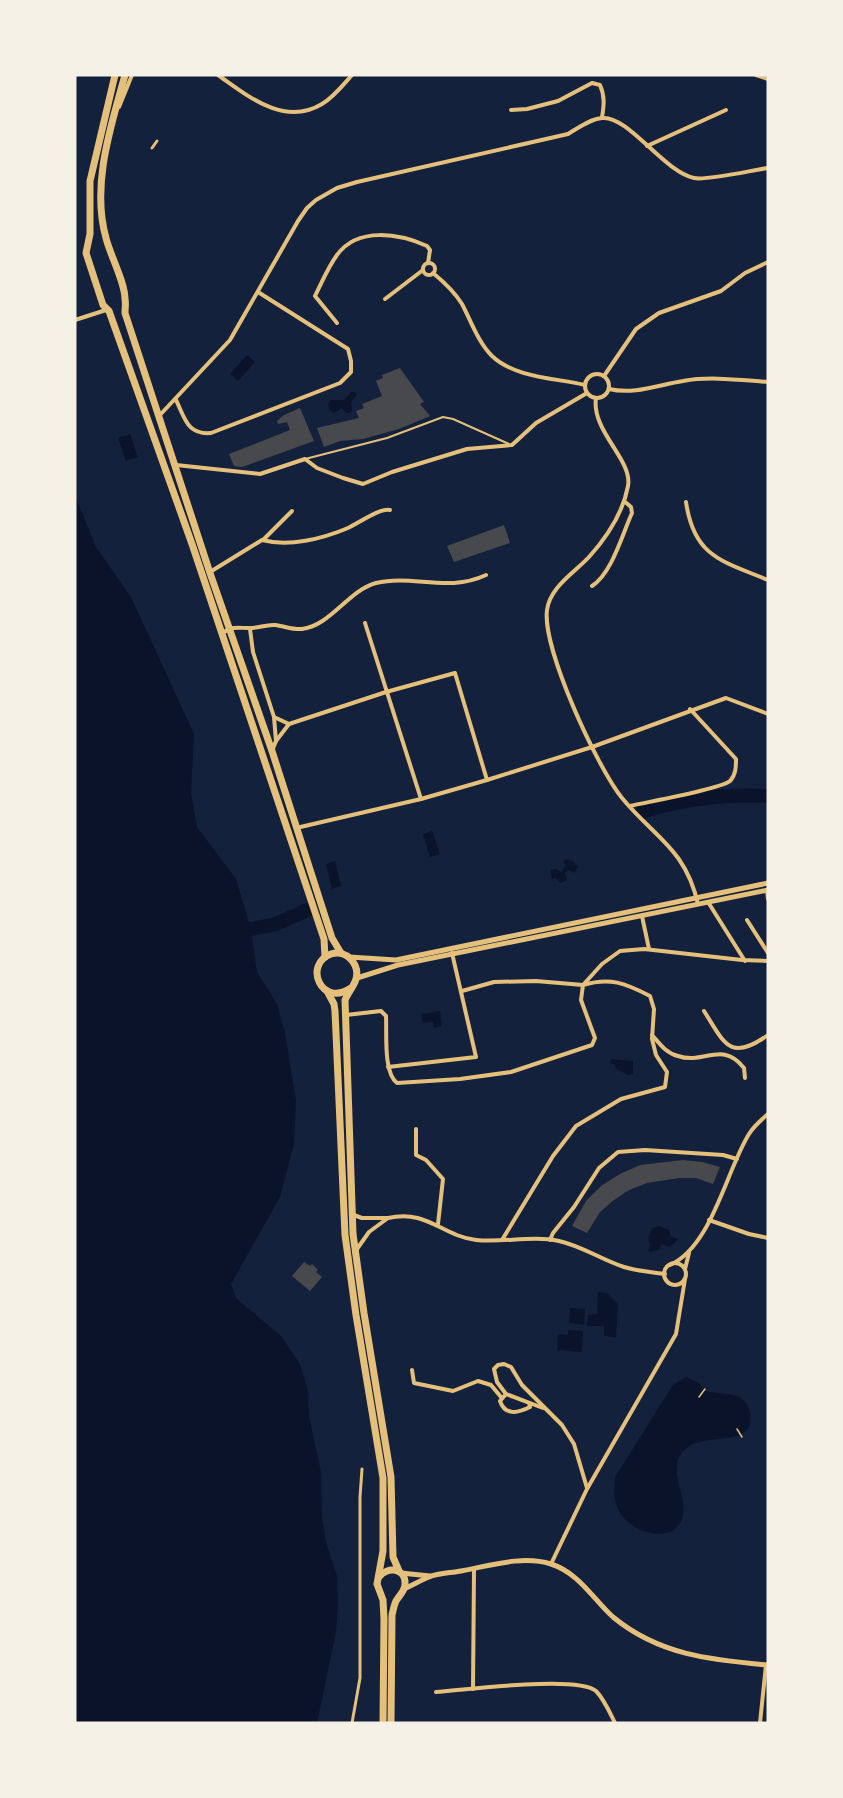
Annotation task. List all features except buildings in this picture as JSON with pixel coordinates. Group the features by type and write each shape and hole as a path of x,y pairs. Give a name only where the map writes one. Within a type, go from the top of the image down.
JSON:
{"main road":[{"path":"116,75 90,181 89,242 86,253 103,305 108,311 192,544 324,939 325,957"},
{"path":"125,75 112,124 101,182 106,239 124,293 125,313 210,573 272,751 332,938 341,953"},
{"path":"89,242 96,237 106,239"},
{"path":"108,311 117,310 125,304"},
{"path":"351,988 339,993 327,991 321,987 317,968 325,957 341,953 349,957 356,966 357,978 345,1000 351,1214 355,1252 390,1466 394,1522 393,1557 405,1580 405,1589 392,1615 391,1723"},
{"path":"327,991 335,1011 345,1235 383,1478 383,1551 377,1584 381,1592 384,1619 383,1723"},
{"path":"379,1577 385,1571 400,1572"},
{"path":"381,1592 393,1597 405,1589"}],"street":[{"path":"112,124 132,75"},
{"path":"218,75 261,105 292,112 307,110 328,100 352,75"},
{"path":"756,75 768,79"},
{"path":"511,110 527,109 558,101 592,83 600,85 602,89 604,106 602,117"},
{"path":"647,146 726,110"},
{"path":"159,416 230,340 282,246 307,208 337,188 568,134 583,124 602,117 618,121 684,175 696,179 768,168"},
{"path":"152,148 157,141"},
{"path":"337,323 315,296 338,254 350,243 368,237 390,234 427,246 430,250 429,263 385,299"},
{"path":"603,376 636,329 659,313 720,291 745,273 768,262"},
{"path":"429,263 434,266 433,273"},
{"path":"423,270 426,274 433,273 450,288 461,302 478,335 493,356 510,367 534,375 585,385"},
{"path":"176,400 191,429 200,434 211,433 340,383 351,372 348,349 258,292"},
{"path":"75,320 108,311"},
{"path":"590,376 603,376 609,389 605,396 596,398 587,393 585,385 590,376"},
{"path":"609,389 619,392 647,390 684,381 732,379 768,382"},
{"path":"175,465 260,474 305,459 326,471 363,484 392,472 467,449 512,446 536,423 587,393"},
{"path":"596,398 595,409 605,435 621,459 629,483 624,501 610,530 590,556 550,596 547,611 551,643 572,703 614,788 676,853 689,876 697,901"},
{"path":"592,586 607,571 632,513 631,507 624,501"},
{"path":"686,502 689,524 702,546 726,563 768,580"},
{"path":"262,540 277,544 304,540 345,529 379,511 390,510"},
{"path":"210,573 262,540 292,511"},
{"path":"221,635 229,629 250,629 273,625 308,628 317,624 360,591 376,583 400,581 447,584 477,579 486,575"},
{"path":"365,623 421,799"},
{"path":"250,629 253,652 273,717 276,741"},
{"path":"272,751 276,741 289,724 386,692 455,673 487,780"},
{"path":"295,828 421,799 487,780 592,747 690,709 726,698 768,714"},
{"path":"630,806 730,781 736,770 736,759 690,709"},
{"path":"273,717 289,724"},
{"path":"349,957 396,960 452,951 642,915 768,883"},
{"path":"357,978 398,964 452,951 697,901 708,902 767,890 768,899"},
{"path":"708,902 746,961"},
{"path":"642,915 649,950"},
{"path":"747,920 768,953"},
{"path":"345,1015 381,1011 386,1016 388,1067 391,1079 397,1083 460,1079 510,1072 592,1045 595,1038 581,999 583,985 602,963 620,951 649,950 746,961 768,961"},
{"path":"388,1067 476,1057 452,951"},
{"path":"462,991 494,982 536,981 583,985 600,980 634,988 650,996 654,1009 652,1035 656,1054 667,1072 666,1088 621,1099 576,1126 553,1156 502,1240"},
{"path":"704,1011 723,1042 732,1048 745,1047 759,1042 768,1035"},
{"path":"652,1035 664,1049 679,1057 697,1058 717,1053 733,1058 744,1068 745,1078"},
{"path":"677,1285 667,1281 665,1274 670,1265 682,1260 690,1250 717,1207 749,1133 768,1114"},
{"path":"416,1129 416,1155 426,1160 443,1179 438,1224"},
{"path":"550,1240 589,1186 599,1168 618,1152 645,1150 723,1155 737,1159"},
{"path":"351,1214 362,1218 388,1218 402,1215 419,1218 438,1224 454,1234 476,1240 560,1241 624,1267 665,1274"},
{"path":"355,1252 369,1232 388,1218"},
{"path":"709,1220 748,1234 768,1238"},
{"path":"551,1564 587,1489 676,1334 690,1250"},
{"path":"670,1265 677,1264 685,1270"},
{"path":"677,1285 685,1280"},
{"path":"677,1285 682,1301"},
{"path":"547,1410 506,1394 494,1375 498,1365 504,1364 511,1368 522,1385 547,1410 562,1425 574,1444 587,1489"},
{"path":"412,1370 414,1383 453,1391 478,1381 491,1385 501,1397 500,1404 510,1412 523,1411 530,1407 529,1402"},
{"path":"501,1397 506,1394"},
{"path":"352,1723 360,1678 362,1469"},
{"path":"400,1572 430,1576 522,1561 551,1564 585,1585 619,1621 657,1644 689,1656 767,1664 760,1723"},
{"path":"473,1689 474,1569"},
{"path":"405,1589 430,1576"},
{"path":"436,1692 558,1684 586,1686 596,1692 615,1723"}],"lane":[{"path":"305,459 387,438 443,417 453,419 512,446"}],"path":[{"path":"699,1397 705,1389"},
{"path":"737,1429 742,1437"}],"water":[{"path":"247,355 255,362 238,381 230,374"},
{"path":"351,392 357,395 351,402 350,413 346,413 342,408 334,413 329,410 328,404 331,400 344,400"},
{"path":"130,434 138,457 126,461 118,438"},
{"path":"75,495 96,547 131,597 194,734 191,793 197,827 236,879 251,929 257,972 277,1004 285,1033 296,1100 294,1144 280,1197 231,1284 236,1298 281,1336 300,1364 308,1390 309,1416 321,1472 322,1516 326,1542 337,1576 338,1605 336,1632 317,1723 75,1723"},
{"path":"432,831 440,854 430,857 423,834"},
{"path":"566,859 574,862 578,867 574,873 568,870 565,873 567,880 560,883 555,878 552,879 550,870 556,869 561,872 566,865 563,862"},
{"path":"335,861 341,886 332,889 326,864"},
{"path":"440,1011 442,1026 434,1028 433,1022 423,1023 421,1014"},
{"path":"611,1059 633,1061 633,1074 628,1075 616,1069 614,1064 610,1063"},
{"path":"659,1226 669,1230 671,1237 678,1239 669,1247 662,1244 659,1250 648,1251 650,1245 648,1238 652,1228"},
{"path":"598,1292 607,1293 618,1304 616,1337 604,1336 604,1326 587,1326 588,1315 597,1314"},
{"path":"570,1308 585,1309 584,1325 569,1323"},
{"path":"568,1330 583,1331 582,1352 557,1350 558,1334 568,1335"},
{"path":"686,1377 699,1383 706,1391 733,1395 744,1400 750,1413 749,1425 744,1432 736,1436 700,1442 689,1446 681,1454 677,1462 677,1472 684,1511 682,1520 676,1528 669,1532 661,1534 643,1531 628,1522 618,1509 615,1501 615,1477 673,1385"}],"waterway":[{"path":"642,812 704,798 768,796"},
{"path":"251,929 276,924 307,910"}]}
